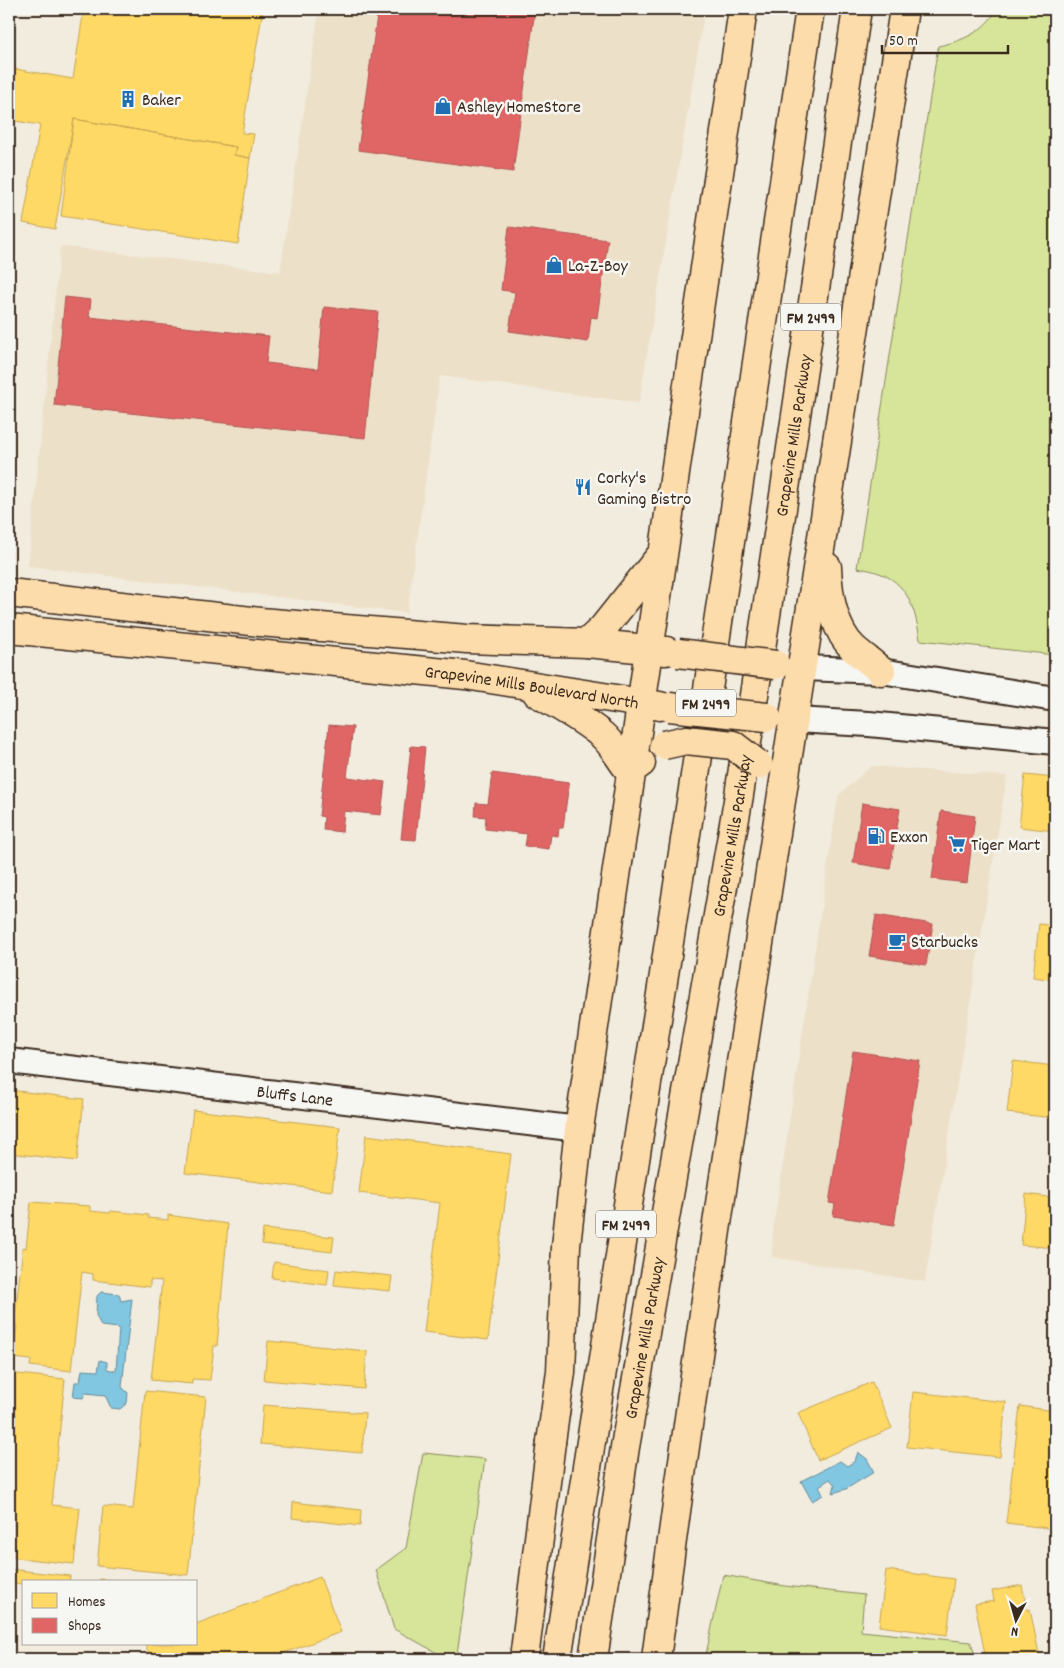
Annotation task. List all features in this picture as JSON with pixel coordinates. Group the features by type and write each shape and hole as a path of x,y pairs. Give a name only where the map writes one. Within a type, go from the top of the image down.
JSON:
{"main road":[{"path":"524,1659 561,1372 566,1246 579,1129 743,9"},
{"name":"Grapevine Mills Parkway","path":"557,1659 695,780 810,9"},
{"name":"Grapevine Mills Parkway","path":"593,1659 625,1447 739,795 857,9"},
{"path":"656,1659 689,1413 779,805 825,528 904,9"},
{"path":"825,528 828,585 838,625 852,647 881,670"},
{"path":"587,643 603,628 663,553"},
{"name":"Grapevine Mills Boulevard North","path":"9,593 260,622 467,639 587,643 678,652 803,668"},
{"path":"257,655 260,622"},
{"name":"Grapevine Mills Boulevard North","path":"9,629 465,675 642,705 794,720"},
{"path":"520,684 578,717 603,736 618,758 630,771"},
{"path":"630,771 664,744 686,740 732,745 760,765 779,805"}],"street":[{"name":"Grapevine Mills Boulevard North","path":"803,668 881,670 1055,699"},
{"name":"Grapevine Mills Boulevard North","path":"794,720 869,724 1055,742"},
{"name":"Bluffs Lane","path":"9,1061 579,1129"}],"shaded area":[{"path":"319,9 705,9 639,403 440,376 407,613 28,566 60,246 280,272"},
{"path":"871,766 1007,776 925,1282 772,1257 773,1229 838,796"}],"green space":[{"path":"997,9 1055,9 1055,655 920,640 914,612 903,590 885,575 857,568 938,46 972,34 986,24"},
{"path":"423,1453 485,1459 457,1654 448,1659 394,1629 376,1570 406,1548"},
{"path":"723,1575 785,1586 864,1595 861,1631 971,1642 976,1659 705,1659"}],"water":[{"path":"101,1292 119,1294 121,1301 132,1299 122,1387 128,1393 127,1403 120,1409 111,1408 105,1395 85,1393 83,1398 73,1397 75,1382 80,1382 82,1370 98,1371 100,1360 107,1362 107,1369 116,1371 119,1328 101,1326 96,1315 97,1296"},
{"path":"858,1452 867,1459 874,1472 846,1489 833,1493 835,1485 830,1479 819,1486 823,1495 812,1501 801,1481 840,1461 847,1466 855,1461"}],"building: Homes":[{"name":"Baker","path":"84,9 263,9 242,133 254,134 250,158 234,155 236,147 74,119 55,229 23,223 40,125 9,120 9,68 73,79"},
{"path":"74,119 236,147 234,155 250,158 238,244 61,216"},
{"path":"1025,775 1055,778 1055,831 1019,827"},
{"path":"1039,924 1055,926 1055,980 1033,977"},
{"path":"1013,1061 1055,1066 1055,1118 1007,1113"},
{"path":"9,1090 84,1099 77,1161 9,1153"},
{"path":"193,1110 340,1127 332,1191 185,1173"},
{"path":"366,1135 511,1154 488,1340 424,1332 440,1203 359,1193"},
{"path":"1026,1194 1055,1198 1055,1248 1021,1245"},
{"path":"31,1202 90,1206 90,1211 148,1215 148,1218 168,1220 168,1215 228,1224 217,1346 214,1346 210,1380 192,1379 192,1384 151,1380 162,1281 150,1280 150,1287 93,1280 93,1274 82,1272 71,1371 30,1366 31,1360 13,1358 17,1324 14,1324 23,1247 26,1248"},
{"path":"263,1229 334,1237 332,1252 262,1244"},
{"path":"274,1262 329,1270 327,1285 272,1278"},
{"path":"336,1270 392,1276 390,1291 334,1285"},
{"path":"268,1341 367,1351 364,1389 264,1380"},
{"path":"9,1373 65,1379 52,1505 80,1508 74,1564 9,1557"},
{"path":"872,1382 892,1428 818,1460 798,1413"},
{"path":"145,1391 206,1397 188,1575 97,1566 103,1506 133,1509"},
{"path":"913,1392 1006,1402 1000,1457 907,1447"},
{"path":"263,1405 365,1413 362,1453 260,1444"},
{"path":"1020,1406 1055,1411 1055,1529 1006,1523"},
{"path":"293,1502 361,1510 360,1526 292,1518"},
{"path":"9,1569 70,1576 69,1580 22,1580 22,1584 9,1583"},
{"path":"886,1570 954,1579 947,1635 879,1626"},
{"path":"320,1577 341,1632 268,1659 151,1659 146,1646 198,1646 198,1623"},
{"path":"1022,1585 1027,1610 1030,1609 1040,1659 986,1659 975,1604 994,1601 992,1591"}],"building: Shops":[{"name":"Ashley HomeStore","path":"378,9 535,9 513,172 358,150"},
{"name":"La-Z-Boy","path":"509,227 608,240 597,318 591,317 588,342 509,331 515,292 501,290"},
{"path":"65,297 91,300 89,317 269,336 266,363 318,369 324,307 378,312 365,438 54,405"},
{"path":"329,725 353,727 347,777 385,782 381,815 344,811 342,832 323,830 324,817 319,816"},
{"path":"411,746 425,747 416,840 401,839"},
{"path":"492,773 569,783 563,828 559,828 558,836 551,835 549,849 525,846 527,834 485,829 486,817 475,816 476,803 488,804"},
{"name":"Exxon","path":"862,803 900,809 890,869 853,863"},
{"path":"941,811 975,816 967,883 932,879"},
{"path":"876,915 933,924 926,965 869,956"},
{"path":"853,1051 920,1061 894,1225 833,1216 835,1204 829,1203"}],"place":[{"name":"Baker","path":"128,99"},
{"name":"Ashley HomeStore","path":"443,106"},
{"name":"La-Z-Boy","path":"554,265"},
{"name":"Corky's Gaming Bistro","path":"583,487"},
{"name":"Exxon","path":"876,836"},
{"name":"Tiger Mart","path":"957,844"},
{"name":"Starbucks","path":"897,941"}]}
